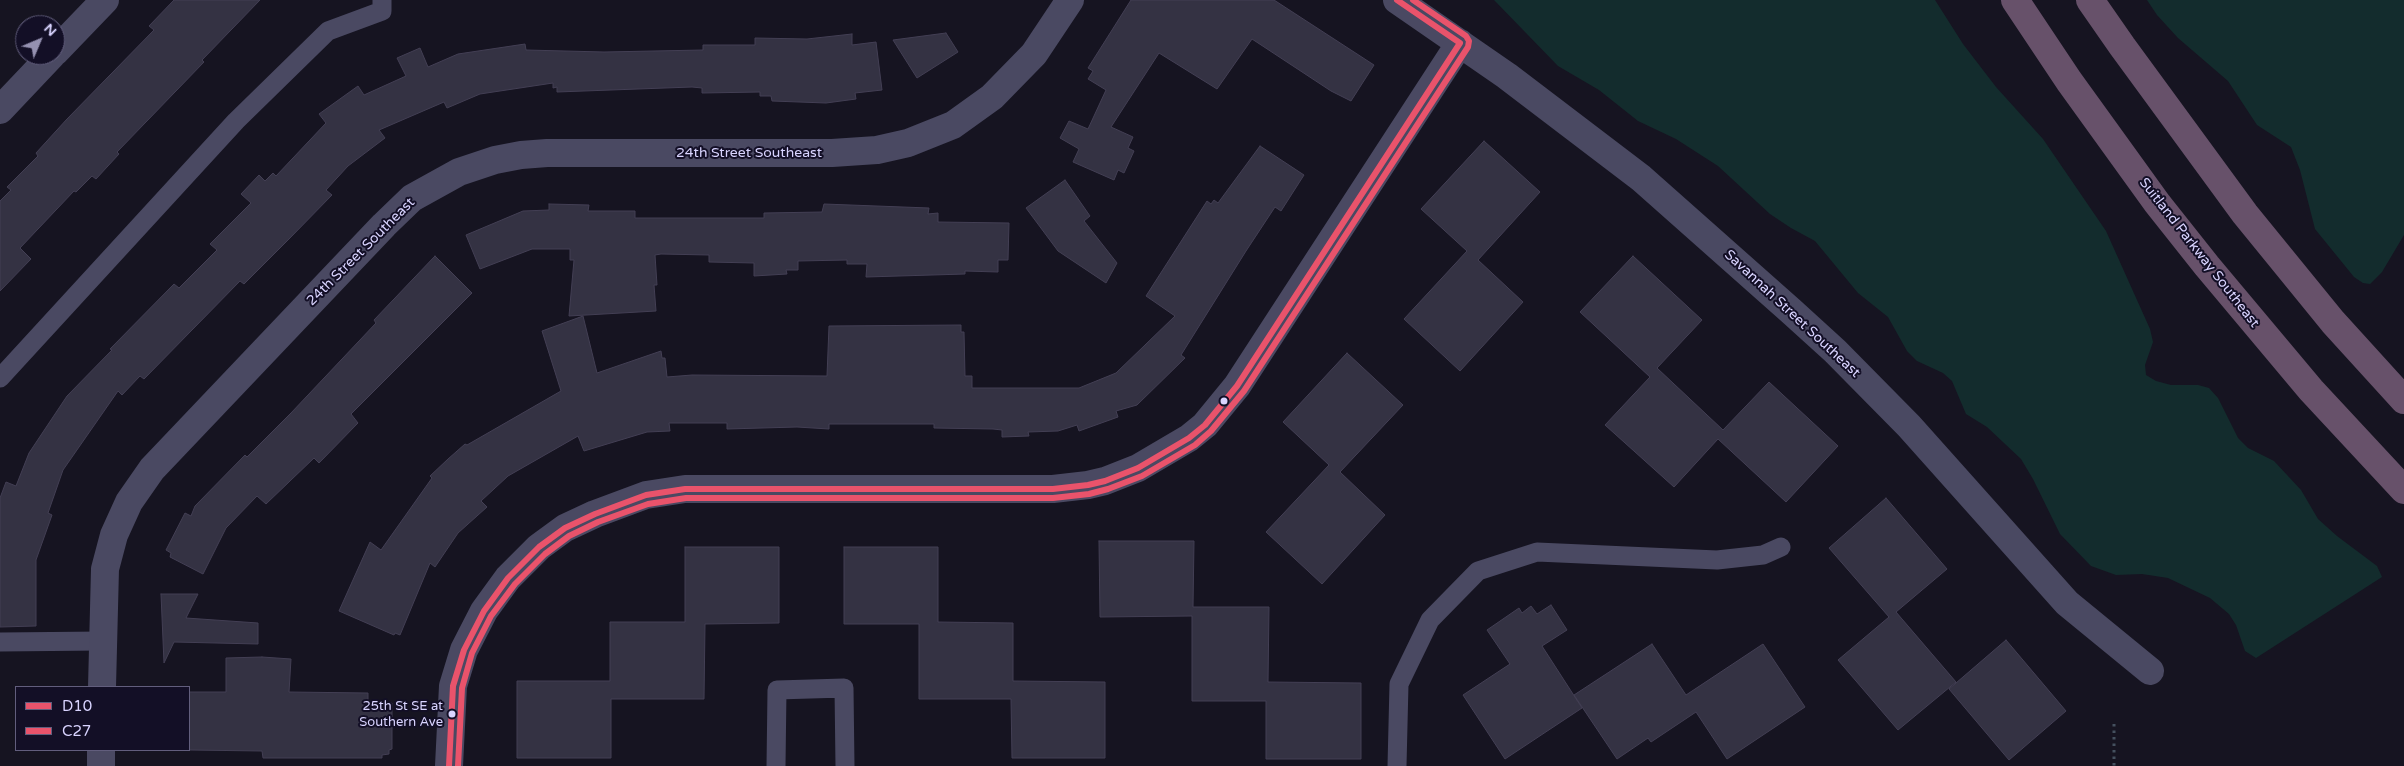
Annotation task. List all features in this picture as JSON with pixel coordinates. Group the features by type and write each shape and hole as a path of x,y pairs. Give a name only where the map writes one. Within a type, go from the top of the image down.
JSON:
{"highway":[{"name":"Suitland Parkway Southeast","path":"2015,0 2075,89 2157,203 2207,266 2311,390 2404,490"},
{"path":"2090,0 2245,214 2333,322 2404,400"}],"street":[{"path":"65,42 105,0"},
{"name":"24th Street Southeast","path":"102,686 104,581 110,547 118,524 136,491 152,469 384,225 412,198 459,172 495,160 521,155 547,153 832,153 862,152 908,143 953,125 992,97 1034,54 1070,0"},
{"name":"Savannah Street Southeast","path":"1397,0 1460,42 1641,178 1791,311 1835,351 1910,426 2067,603 2150,671"},
{"path":"449,766 453,686 464,650 484,611 508,578 539,547 565,528 594,514 646,495 685,489 1053,490 1105,481 1138,468 1189,438 1205,425 1236,386 1460,42"},
{"path":"0,110 43,65"},
{"path":"101,751 101,766"}],"lane":[{"path":"0,378 243,114 328,31 382,11 382,0"},
{"path":"1397,766 1399,684 1430,620 1478,572 1537,552 1716,560 1763,555 1781,546"},
{"path":"0,642 102,641"},
{"path":"776,766 777,690 844,688 845,766"}],"path":[{"path":"2114,724 2114,766"}],"green space":[{"path":"1494,0 1935,0 1963,44 1996,87 2043,139 2106,231 2150,329 2153,342 2145,365 2146,375 2156,381 2171,385 2198,385 2209,388 2218,398 2238,438 2248,448 2274,461 2301,490 2318,519 2377,566 2382,577 2256,658 2245,651 2236,625 2229,614 2210,598 2168,578 2142,574 2116,575 2091,566 2060,534 2021,459 1987,427 1966,414 1952,381 1943,373 1917,361 1907,351 1888,317 1858,293 1815,241 1770,214 1718,166 1676,139 1638,121 1599,90 1558,66"},
{"path":"2147,0 2404,0 2404,235 2382,272 2370,284 2363,283 2354,277 2315,229 2300,170 2291,147 2257,125 2228,81 2178,38 2157,15"}],"building":[{"path":"174,0 260,0 202,60 204,62 117,152 119,154 96,179 92,176 76,192 74,191 20,248 31,259 0,291 0,201 11,190 7,187 38,156 36,153 67,119 154,30 149,26"},
{"path":"1131,0 1274,0 1374,65 1351,101 1331,91 1252,39 1217,89 1159,53 1111,127 1133,137 1128,148 1134,151 1124,173 1118,170 1114,180 1073,162 1079,149 1060,138 1069,121 1088,129 1106,90 1088,79 1093,71 1088,68"},
{"path":"946,33 958,52 917,78 893,40"},
{"path":"852,34 852,45 876,42 882,90 855,93 856,99 826,103 772,101 771,96 760,96 760,92 702,93 702,88 692,87 557,92 557,87 553,88 553,83 480,94 447,108 444,102 379,130 385,138 348,166 326,190 332,195 244,284 240,281 144,379 140,376 122,395 118,391 63,470 48,513 52,515 36,560 36,626 0,627 0,498 6,482 16,486 29,453 67,396 174,284 179,288 217,250 210,244 251,203 241,194 259,175 265,181 273,173 276,176 326,123 319,114 358,86 364,95 406,76 397,58 420,48 428,67 458,54 525,44 526,50 604,52 703,50 703,45 755,45 755,38 807,39"},
{"path":"1484,141 1540,192 1478,260 1523,302 1460,371 1404,319 1467,251 1421,209"},
{"path":"1260,146 1304,175 1281,211 1275,207 1246,251 1181,355 1185,358 1137,405 1116,411 1118,417 1079,431 1077,425 1058,431 1028,432 1029,436 1002,437 1002,430 934,428 934,424 829,424 829,429 797,427 727,429 727,423 669,423 670,431 647,432 584,451 578,436 508,476 481,501 487,507 458,533 435,567 430,563 400,635 395,633 394,635 339,611 370,542 381,550 432,478 430,476 465,444 467,445 561,391 542,331 583,316 597,373 661,351 662,358 665,358 667,377 692,375 827,376 829,326 961,325 961,332 964,332 965,376 972,376 972,388 1079,388 1116,373 1175,316 1146,296 1207,201 1211,204 1214,200 1218,203"},
{"path":"1065,180 1090,216 1084,221 1117,263 1106,283 1058,251 1026,208"},
{"path":"549,204 589,205 588,211 635,211 635,218 764,218 764,213 822,212 824,204 929,208 928,214 938,213 938,222 1009,223 1008,260 998,260 998,272 965,271 965,274 866,277 867,264 847,264 847,260 798,261 798,270 786,270 787,274 754,276 754,263 709,262 709,255 661,254 655,255 657,285 654,285 656,311 569,316 574,260 570,260 570,249 532,249 480,269 466,235 523,211 549,210"},
{"path":"435,256 472,293 351,414 358,423 319,463 314,458 266,504 257,496 226,528 203,574 170,557 171,553 166,550 185,513 191,516 195,506 245,455 247,457 291,413 376,323 374,320"},
{"path":"1633,256 1702,320 1657,368 1723,430 1769,382 1838,446 1786,502 1718,439 1674,487 1605,425 1650,377 1580,312"},
{"path":"1347,353 1403,405 1340,472 1385,515 1322,584 1266,532 1329,465 1283,422"},
{"path":"1886,498 1947,569 1896,612 1956,682 1898,730 1838,660 1889,617 1829,548"},
{"path":"1099,541 1194,541 1193,607 1269,607 1268,682 1361,683 1361,759 1266,759 1266,701 1192,701 1192,616 1100,617"},
{"path":"685,547 779,547 779,623 705,624 704,699 611,699 611,758 517,758 517,681 610,681 610,622 685,622"},
{"path":"844,547 938,547 938,622 1013,623 1013,681 1105,682 1105,758 1012,758 1011,699 919,699 919,624 844,624"},
{"path":"161,594 198,594 186,618 258,623 258,644 174,642 164,663"},
{"path":"1551,605 1567,630 1542,646 1582,708 1505,759 1463,695 1510,664 1487,630 1519,608 1522,613 1531,606 1537,614"},
{"path":"2006,640 2066,711 2009,760 1949,689"},
{"path":"1652,644 1686,695 1763,644 1805,707 1727,759 1696,712 1651,742 1648,738 1617,759 1574,695"},
{"path":"262,657 291,659 289,692 368,693 368,703 392,703 392,749 389,750 389,754 382,755 382,758 263,758 262,751 190,750 190,692 226,692 226,658"}],"transit line":[{"name":"D10","path":"449,766 453,686 464,650 484,611 508,578 539,547 565,528 595,514 646,495 685,489 1053,489 1088,485 1105,481 1138,468 1189,438 1205,425 1237,386 1460,43 1397,0"},
{"name":"C27","path":"458,766 462,688 472,653 491,616 515,584 545,554 569,536 598,522 648,504 686,498 1053,498 1089,494 1142,476 1195,445 1211,431 1244,391 1468,47 1469,41 1466,36 1413,0"}],"place":[{"name":"25th St SE at Southern Ave","path":"452,714"}]}
